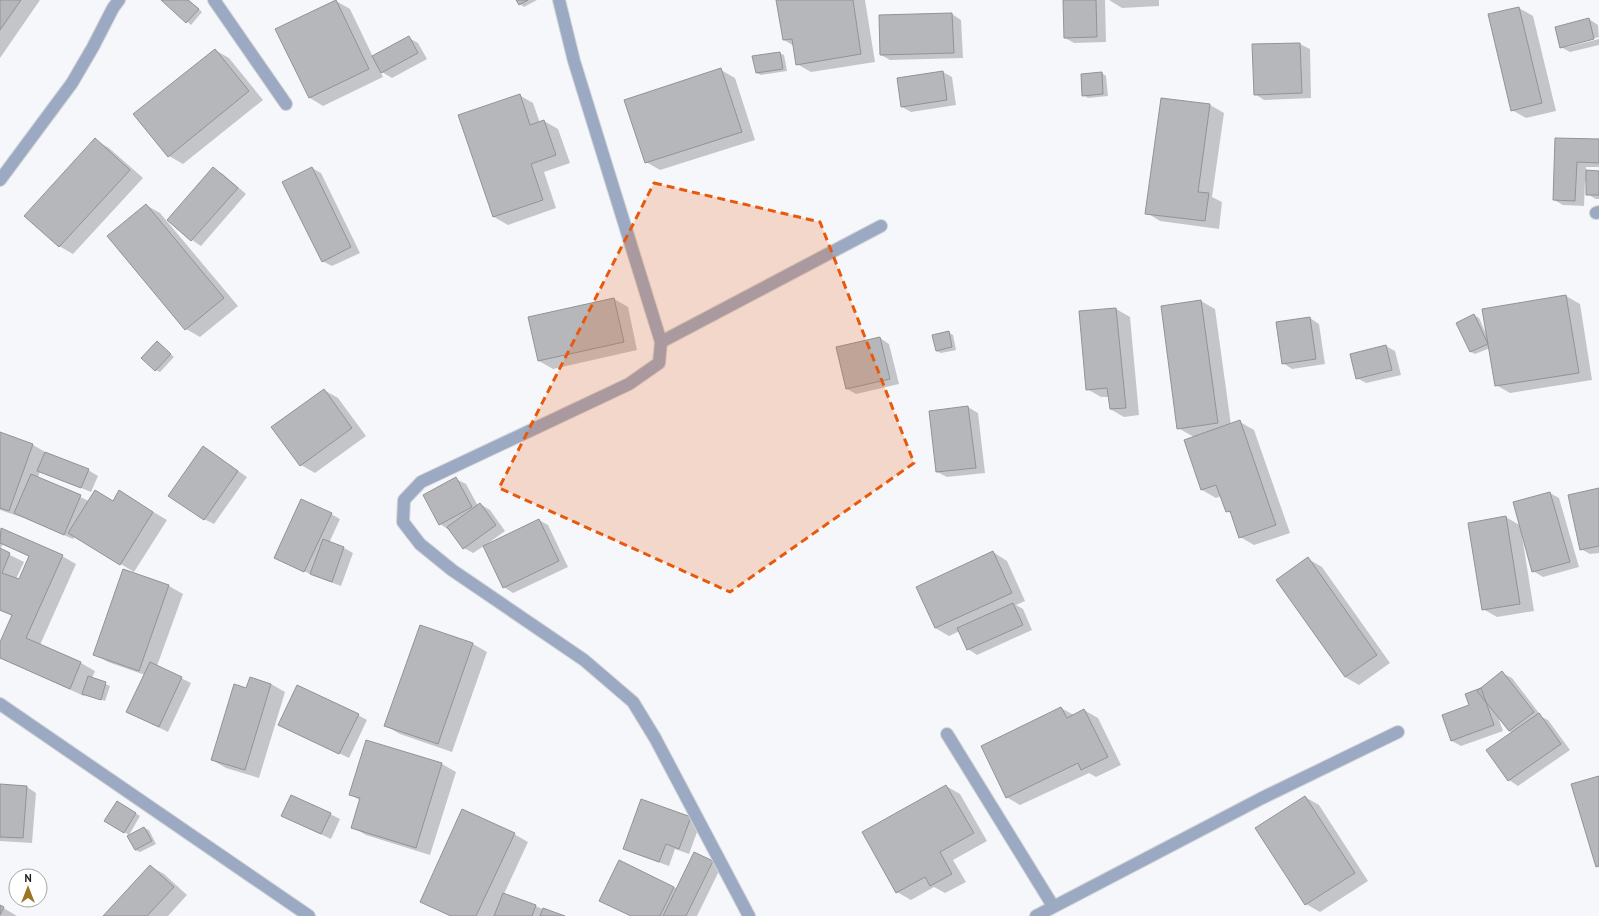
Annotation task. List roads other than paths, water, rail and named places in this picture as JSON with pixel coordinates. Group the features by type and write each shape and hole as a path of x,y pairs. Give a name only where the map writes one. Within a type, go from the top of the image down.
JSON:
{"street":[{"path":"0,180 72,83 118,0"},
{"path":"214,0 286,104"},
{"path":"559,0 574,61 661,342 659,364 629,384 421,482 404,500 403,522 420,544 452,570 584,660 632,702 655,738 749,916"},
{"path":"661,342 880,226"},
{"path":"0,704 309,916"},
{"path":"1036,916 1262,798 1398,732"},
{"path":"947,734 1053,906"}]}
